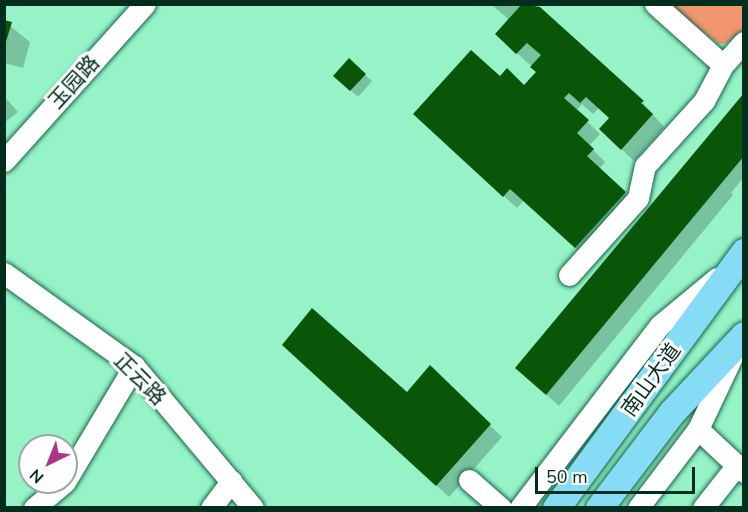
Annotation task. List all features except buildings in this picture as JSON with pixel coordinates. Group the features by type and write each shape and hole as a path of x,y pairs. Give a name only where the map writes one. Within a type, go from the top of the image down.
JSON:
{"main road":[{"name":"南山大道","path":"556,507 740,257"},
{"name":"南山大道","path":"599,507 672,412 742,337"}],"street":[{"name":"玉园路","path":"4,161 145,4"},
{"path":"655,4 723,65"},
{"path":"569,275 638,198 645,166 704,101 723,65 744,42"},
{"path":"520,507 660,325 740,257"},
{"name":"正云路","path":"4,273 134,366 253,507"},
{"path":"638,507 698,429 742,337"},
{"path":"78,459 134,366"},
{"path":"698,429 740,469 703,507"},
{"path":"469,480 501,507"},
{"path":"211,507 231,481"},
{"path":"34,507 50,494"}],"shaded area":[{"path":"668,5 743,5 743,29 727,43 719,44"}]}
